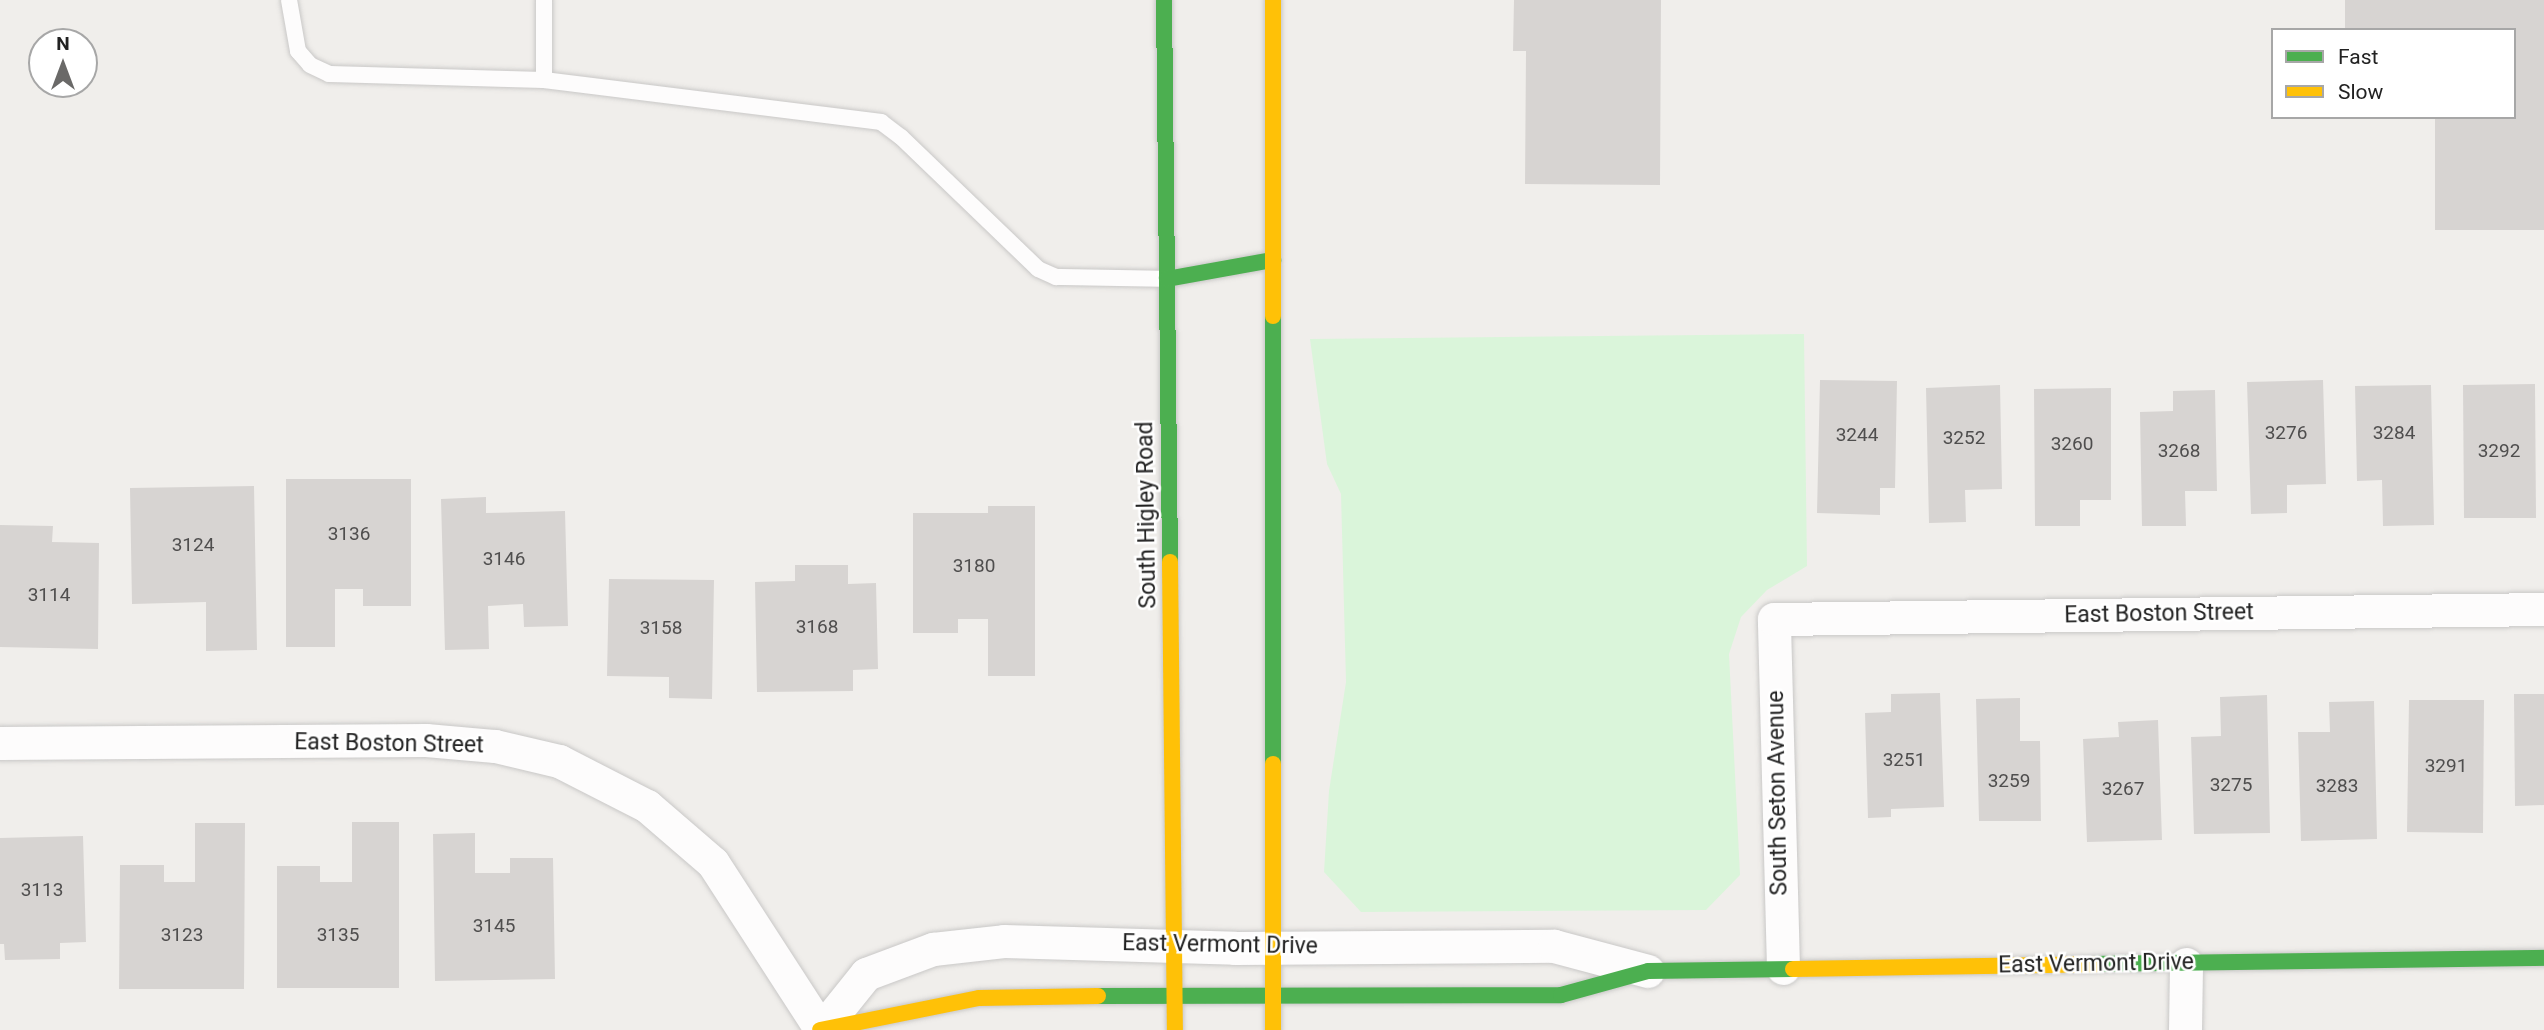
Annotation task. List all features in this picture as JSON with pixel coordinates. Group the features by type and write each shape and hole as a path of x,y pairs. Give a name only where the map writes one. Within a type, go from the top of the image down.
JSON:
{"main road":[{"name":"South Higley Road","path":"1164,0 1175,1030"},
{"path":"1273,0 1273,1030"},
{"path":"1167,279 1273,260"},
{"name":"East Vermont Drive","path":"821,1030 979,998 1561,995 1648,971 2544,958"}],"street":[{"name":"East Boston Street","path":"1774,619 2544,609"},
{"name":"South Seton Avenue","path":"1774,619 1783,968"},
{"name":"East Boston Street","path":"0,743 426,740 495,746 559,761 646,806 713,863 821,1030"},
{"name":"East Vermont Drive","path":"821,1030 866,974 933,949 1004,941 1273,948 1553,946 1648,971"},
{"path":"2185,1030 2186,964"}],"lane":[{"path":"289,0 298,51 310,65 329,74 544,80 881,122 901,136 1038,269 1056,277 1167,279"},
{"path":"544,0 544,80"}],"green space":[{"path":"1804,334 1807,566 1767,590 1741,617 1729,654 1740,875 1706,910 1361,912 1324,872 1329,791 1346,682 1341,494 1327,464 1310,339"}],"building":[{"path":"1514,0 1661,0 1660,185 1525,184 1526,51 1513,51"},
{"path":"2345,0 2544,0 2544,230 2435,230 2435,119 2516,119 2516,28 2345,28"},
{"path":"1820,380 1897,381 1895,488 1880,488 1880,515 1817,513"},
{"path":"2323,380 2326,484 2287,485 2287,513 2251,514 2247,382"},
{"path":"2535,384 2536,518 2464,518 2463,385"},
{"path":"2000,385 2002,489 1965,490 1966,522 1929,523 1926,388"},
{"path":"2431,385 2434,525 2383,526 2382,480 2357,481 2355,386"},
{"path":"2111,388 2111,500 2080,500 2080,526 2035,526 2034,389"},
{"path":"2215,390 2217,491 2185,491 2186,526 2142,526 2140,412 2173,411 2173,391"},
{"path":"286,479 411,479 411,606 363,606 363,589 335,589 335,647 286,647"},
{"path":"254,486 257,650 206,651 206,602 132,604 130,488"},
{"path":"486,497 486,513 565,511 568,626 524,627 523,604 488,606 489,649 445,650 441,499"},
{"path":"988,506 1035,506 1035,676 988,676 988,619 958,619 958,633 913,633 913,513 988,513"},
{"path":"0,525 53,526 52,542 99,543 98,649 0,647"},
{"path":"795,565 848,565 848,584 876,583 878,669 853,670 853,691 757,692 755,582 795,581"},
{"path":"609,579 714,580 712,699 669,698 669,677 607,676"},
{"path":"1940,693 1944,807 1891,809 1891,817 1868,818 1865,713 1891,712 1891,694"},
{"path":"2514,694 2544,694 2544,805 2515,806"},
{"path":"2267,695 2270,833 2194,834 2191,737 2221,736 2220,697"},
{"path":"2020,698 2020,741 2040,741 2041,821 1979,821 1976,699"},
{"path":"2409,700 2484,700 2483,833 2407,832"},
{"path":"2374,701 2377,839 2301,841 2298,732 2330,732 2329,702"},
{"path":"2158,720 2162,840 2087,842 2083,739 2119,737 2118,722"},
{"path":"352,822 399,822 399,988 277,988 277,866 320,866 320,882 352,882"},
{"path":"195,823 245,823 244,989 119,989 120,865 164,865 164,882 195,882"},
{"path":"475,833 475,873 510,873 510,858 553,858 555,979 435,981 433,834"},
{"path":"83,836 86,942 60,943 60,959 5,960 4,944 0,944 0,838"}],"traffic: fast":[{"path":"1164,0 1170,562"},
{"path":"1167,279 1273,260"},
{"path":"1273,316 1273,764"},
{"path":"2097,964 2544,958"},
{"path":"1098,996 1561,995 1648,971 1793,969"}],"traffic: slow":[{"path":"1273,0 1273,316"},
{"path":"1170,562 1175,1030"},
{"path":"1273,764 1273,1030"},
{"path":"1793,969 2097,964"},
{"path":"820,1030 979,998 1098,996"}]}
